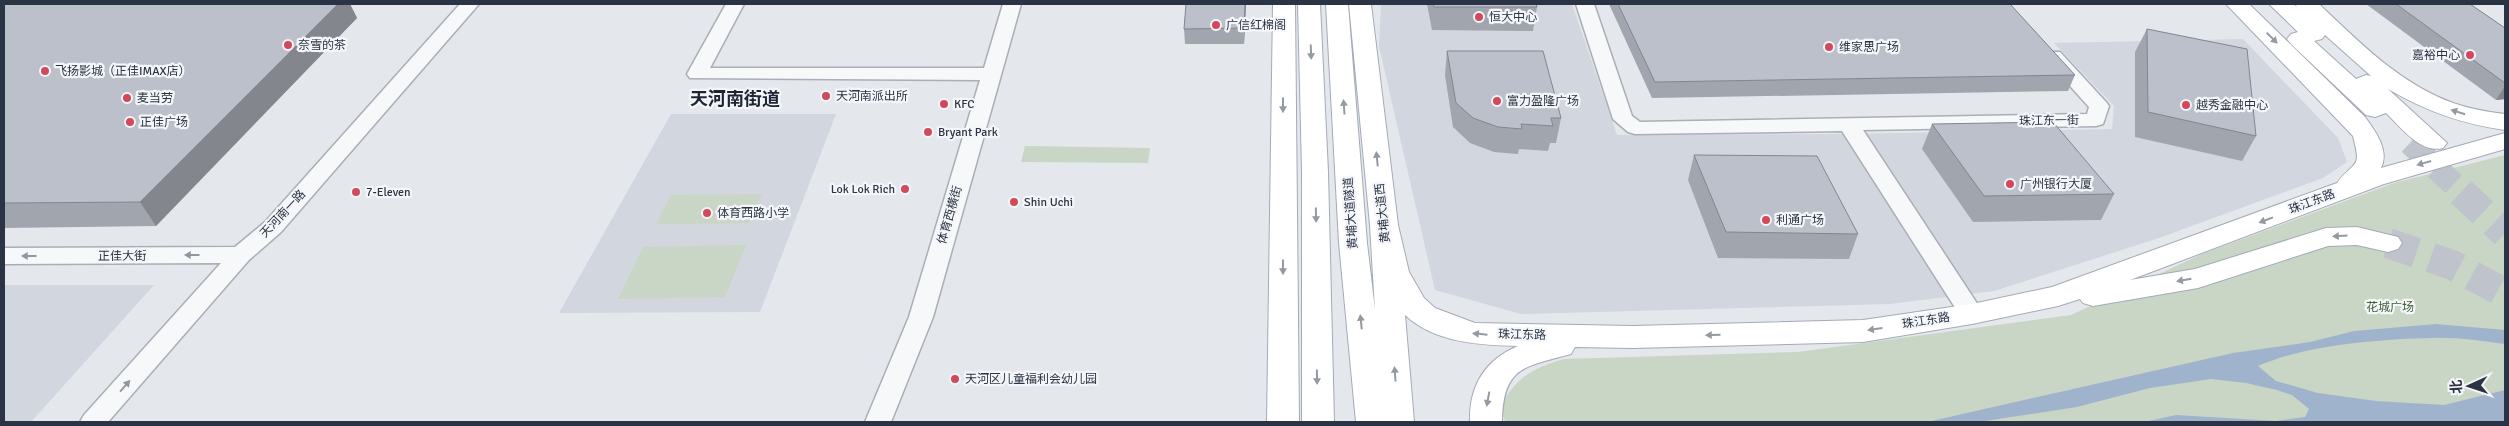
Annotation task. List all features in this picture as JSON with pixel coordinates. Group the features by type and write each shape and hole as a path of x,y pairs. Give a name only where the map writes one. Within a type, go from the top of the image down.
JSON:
{"main road":[{"path":"1283,422 1284,4"},
{"path":"1310,4 1315,181 1318,422"},
{"name":"黄埔大道隧道","path":"1337,4 1353,243 1372,422"},
{"name":"黄埔大道西","path":"1360,4 1384,224 1398,422"},
{"path":"2237,4 2340,105 2366,136 2372,158 2369,166 2344,189"},
{"path":"2261,4 2410,143"},
{"path":"2280,4 2434,143"},
{"path":"2306,4 2368,63 2405,91 2460,114 2505,122"},
{"name":"珠江东路","path":"1384,224 1395,272 1413,305 1424,315 1440,323 1482,334 1633,337 1863,331 1972,314 2058,296 2344,189 2413,166 2505,141"},
{"path":"1972,314 2198,278 2326,237 2357,236 2388,243"},
{"path":"1486,422 1486,401 1491,384 1501,370 1516,358 1535,350 1633,337"}],"street":[{"path":"241,255 256,227 455,4"},
{"name":"天河南一路","path":"93,422 241,255 268,233 470,4"},
{"path":"735,4 698,74 991,74"},
{"name":"体育西横街","path":"878,422 921,317 1012,4"},
{"path":"1585,4 1623,119 1635,128 1849,125 1972,314"},
{"name":"珠江东一街","path":"1849,125 2096,120 2099,106 2042,44"},
{"name":"正佳大街","path":"4,256 241,255"}],"shaded area":[{"path":"1381,4 1572,4 1617,135 1843,134 2112,129 2114,106 2054,43 2243,39 2338,138 2347,162 2323,178 2159,238 1994,291 1890,304 1521,314 1435,290 1379,46"},
{"name":"体育西路小学","path":"671,114 836,114 760,312 559,313"},
{"path":"4,285 154,285 31,422 4,422"}],"green space":[{"path":"1025,146 1150,148 1148,163 1021,162"},
{"name":"花城广场","path":"2505,155 2505,422 1505,422 1501,406 1519,381 1535,370 1564,359 1798,352 2071,315 2202,254 2394,183"},
{"path":"762,194 749,223 656,224 671,195"},
{"path":"746,245 725,297 618,299 643,247"}],"water":[{"path":"2436,324 2505,330 2505,344 2441,338 2344,344 2298,353 2258,366 2276,381 2318,393 2376,401 2444,405 2505,390 2505,422 2144,422 2176,415 2276,421 2305,417 2309,409 2292,395 2277,390 2246,383 2211,379 2150,388 2077,407 1979,422 1927,422 2233,353 2310,342 2354,331"}],"building":[{"name":"正佳广场","path":"4,4 338,4 140,202 4,203"},
{"name":"广信红棉阁","path":"1186,4 1245,4 1244,28 1184,29"},
{"path":"1433,4 1536,4 1537,7 1434,7"},
{"name":"维家思广场","path":"1618,4 2010,4 2075,75 1655,82"},
{"path":"2396,4 2470,4 2505,28 2505,83"},
{"path":"2147,29 2247,49 2256,136 2148,112"},
{"name":"富力盈隆广场","path":"1447,51 1543,51 1561,118 1551,118 1553,126 1521,124 1522,129 1498,127 1473,118 1456,103"},
{"path":"2053,122 2114,194 1984,196 1932,124"},
{"path":"1694,155 1817,156 1858,234 1726,232"}],"tunnel":[{"path":"2410,143 2463,193"},
{"path":"2461,192 2505,233"},
{"path":"2388,243 2452,265 2505,293"}],"place":[{"name":"恒大中心","path":"1479,17"},
{"name":"广信红棉阁","path":"1216,25"},
{"name":"奈雪的茶","path":"288,45"},
{"name":"维家思广场","path":"1829,47"},
{"name":"嘉裕中心","path":"2470,55"},
{"name":"飞扬影城（正佳IMAX店）","path":"45,71"},
{"name":"天河南派出所","path":"826,96"},
{"name":"麦当劳","path":"127,98"},
{"name":"富力盈隆广场","path":"1497,101"},
{"name":"KFC","path":"944,104"},
{"name":"越秀金融中心","path":"2186,105"},
{"name":"正佳广场","path":"130,122"},
{"name":"Bryant Park","path":"928,132"},
{"name":"广州银行大厦","path":"2010,184"},
{"name":"Lok Lok Rich","path":"905,189"},
{"name":"7-Eleven","path":"356,192"},
{"name":"Shin Uchi","path":"1014,202"},
{"name":"体育西路小学","path":"707,213"},
{"name":"利通广场","path":"1766,220"},
{"name":"天河区儿童福利会幼儿园","path":"955,379"}],"district":[{"name":"天河南街道","path":"735,99"}]}
